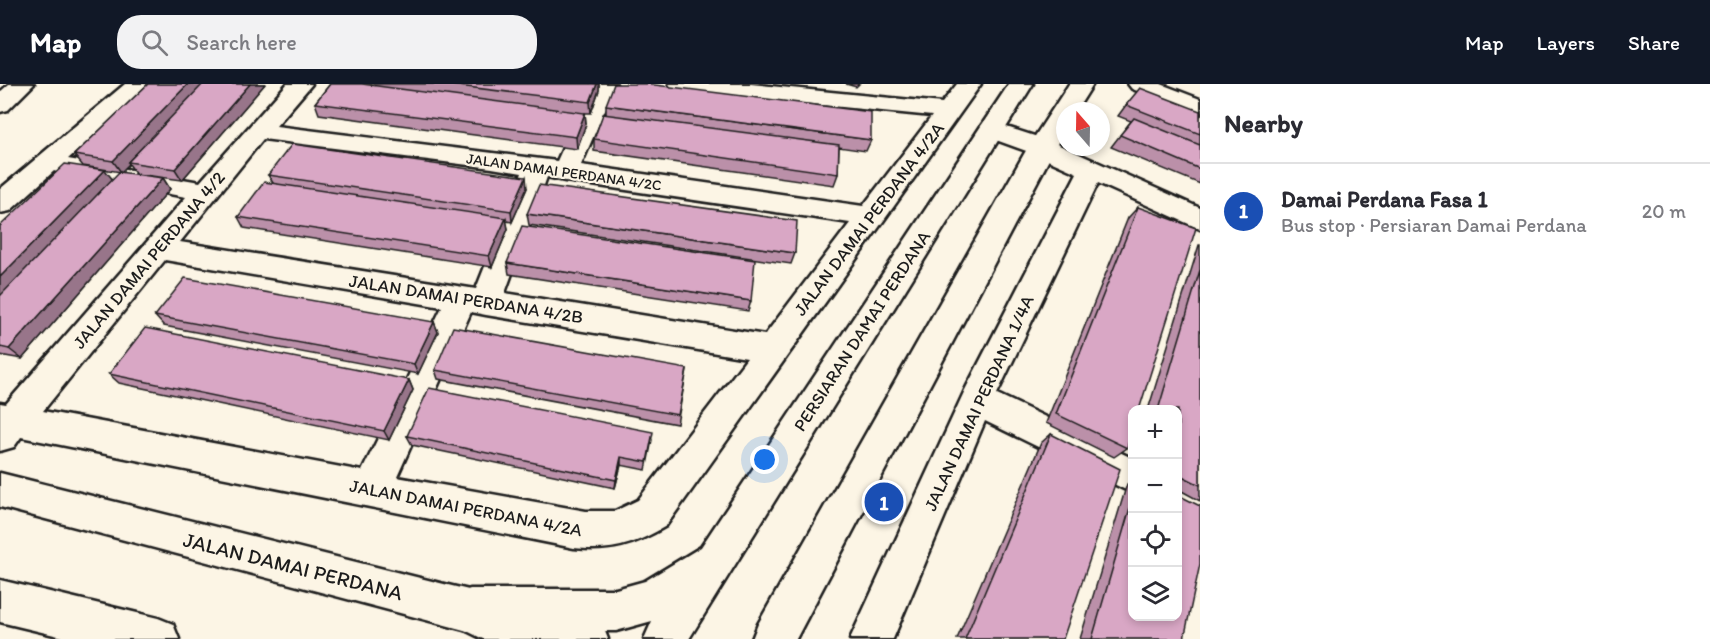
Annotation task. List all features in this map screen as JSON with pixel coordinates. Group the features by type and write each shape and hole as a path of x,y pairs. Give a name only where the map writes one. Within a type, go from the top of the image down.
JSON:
{"street":[{"path":"0,105 22,84"},
{"path":"0,204 139,84"},
{"name":"JALAN DAMAI PERDANA 4/2","path":"4,426 160,249 257,131 300,84"},
{"path":"565,172 604,84"},
{"path":"681,84 750,88 950,111"},
{"name":"JALAN DAMAI PERDANA 4/2A","path":"4,426 372,490 574,529 605,532 630,526 652,513 969,84"},
{"name":"PERSIARAN DAMAI PERDANA","path":"665,639 1021,84"},
{"path":"773,639 1041,147 1080,84"},
{"path":"1140,84 1200,107"},
{"path":"991,129 1041,147 1200,219"},
{"name":"JALAN DAMAI PERDANA 4/2C","path":"257,131 537,167 871,217"},
{"path":"47,164 208,192"},
{"path":"372,490 474,300 537,167"},
{"name":"JALAN DAMAI PERDANA 1/4A","path":"871,639 977,400 1092,169"},
{"name":"JALAN DAMAI PERDANA 4/2B","path":"160,249 771,349"},
{"path":"977,400 1128,474"},
{"name":"JALAN DAMAI PERDANA","path":"0,490 587,639"},
{"path":"470,610 616,610 652,600 682,583 718,556"},
{"path":"0,601 158,639"},
{"path":"470,610 526,639"}],"building":[{"path":"148,84 188,84 113,161 74,155"},
{"path":"203,84 250,84 175,169 128,162"},
{"path":"330,84 362,84 585,113 576,137 315,103"},
{"path":"442,84 597,84 590,102"},
{"path":"614,84 647,84 871,112 871,140 606,105"},
{"path":"1140,88 1200,111 1200,134 1126,105"},
{"path":"603,114 839,145 838,174 594,139"},
{"path":"1134,118 1200,145 1200,169 1120,135"},
{"path":"292,144 526,177 511,211 268,175"},
{"path":"65,164 105,170 0,277 0,226"},
{"path":"119,172 163,178 9,349 0,347 0,296"},
{"path":"264,182 506,218 489,256 238,217"},
{"path":"539,185 797,221 795,253 527,214"},
{"path":"1138,207 1196,228 1141,405 1128,405 1127,448 1056,414"},
{"path":"522,226 755,260 751,301 507,263"},
{"path":"1200,270 1200,485 1182,476 1182,405 1160,405"},
{"path":"185,278 434,322 414,364 155,316"},
{"path":"453,327 687,369 678,415 435,370"},
{"path":"145,328 409,380 384,431 109,374"},
{"path":"429,388 653,432 647,462 621,457 616,480 407,436"},
{"path":"1051,434 1120,469 1063,639 965,639"},
{"path":"1182,497 1200,506 1200,564 1184,639 1092,639 1128,515 1128,621 1182,621"}],"place":[{"name":"Damai Perdana Fasa 1","path":"884,502"}]}
